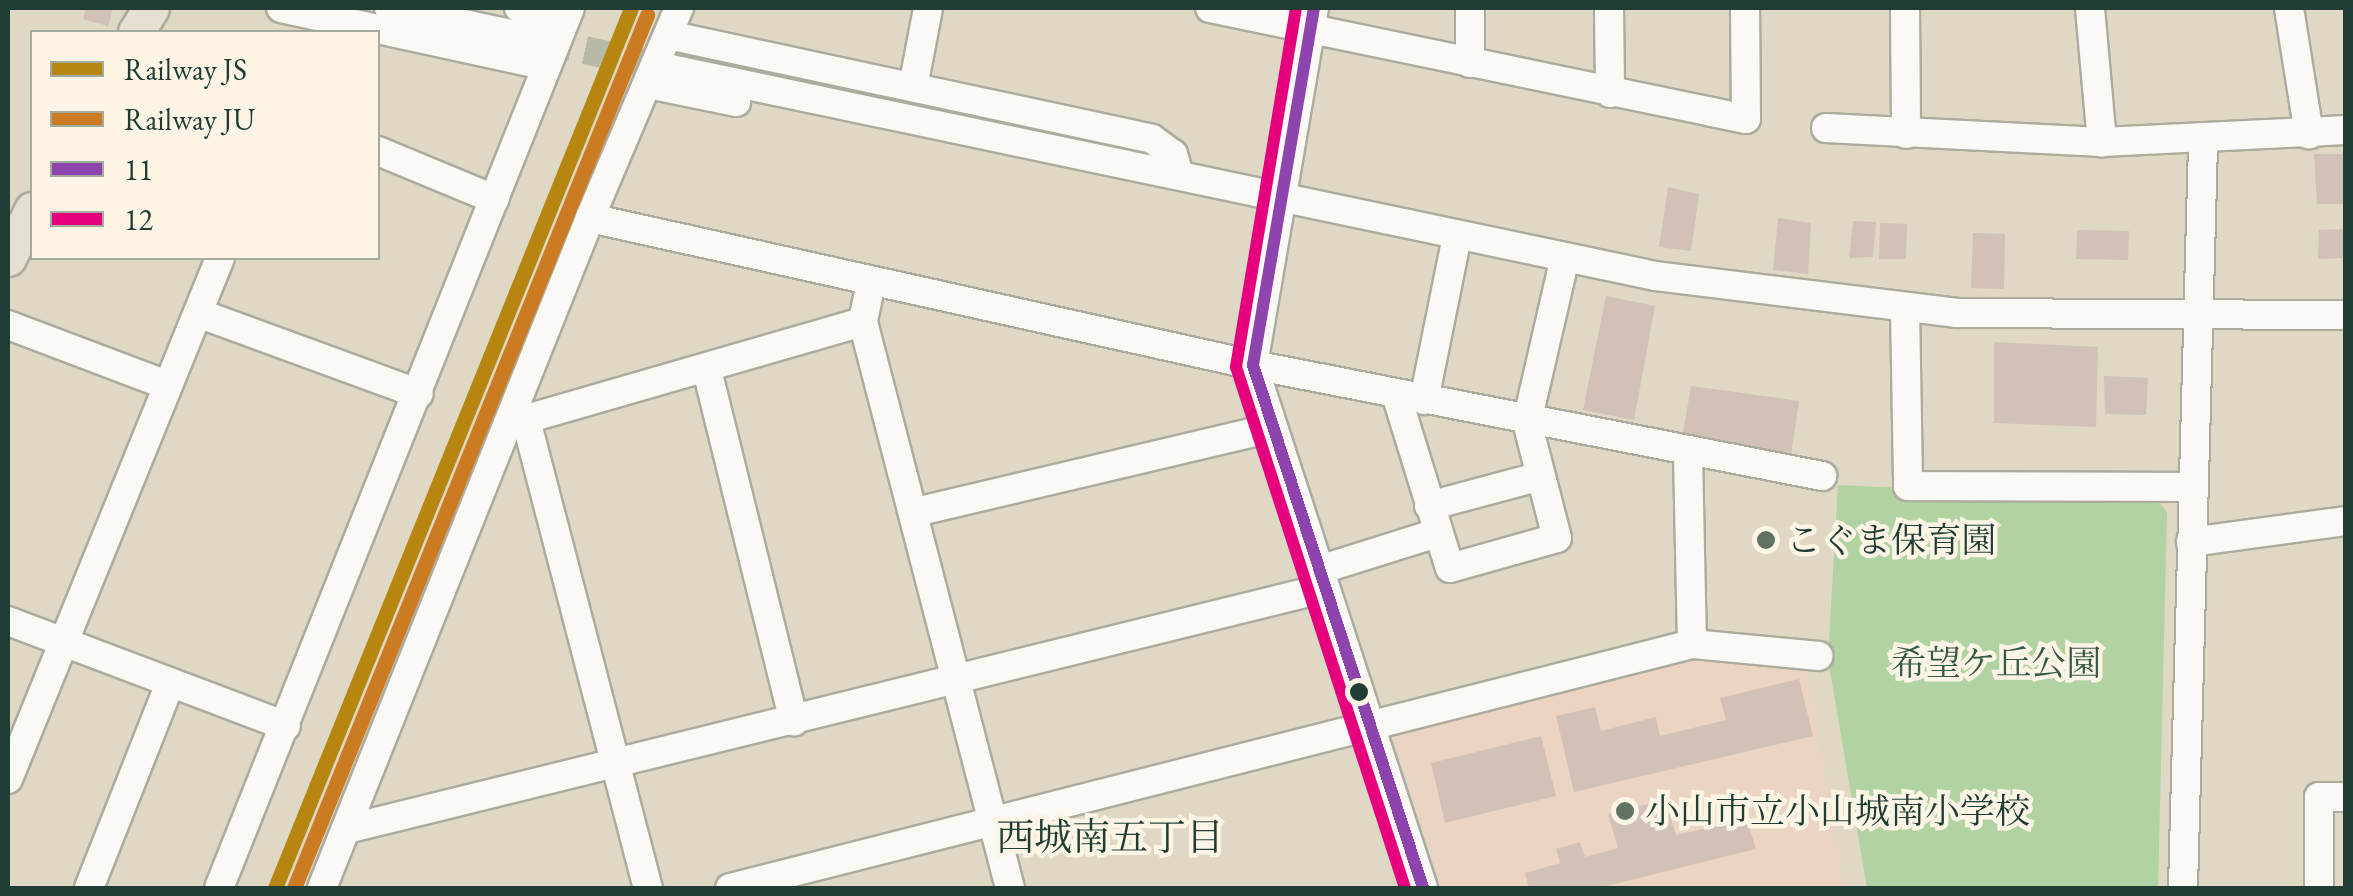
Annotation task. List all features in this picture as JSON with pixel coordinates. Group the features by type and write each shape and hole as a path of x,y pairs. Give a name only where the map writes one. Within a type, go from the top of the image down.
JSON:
{"main road":[{"path":"137,30 151,8"},
{"path":"8,258 30,214"}],"street":[{"path":"281,8 312,24 360,30"},
{"path":"389,8 545,53"},
{"path":"219,888 419,394 545,53 568,12 519,8"},
{"path":"322,888 516,422 590,218 657,76 679,8"},
{"path":"913,87 928,8"},
{"path":"1210,8 1312,20 1470,63 1746,119 1744,8"},
{"path":"1470,8 1470,63"},
{"path":"1609,8 1610,93"},
{"path":"1905,8 1906,134"},
{"path":"2090,8 2102,142"},
{"path":"2289,8 2309,134"},
{"path":"1312,20 1254,365 1271,428 1423,888"},
{"path":"380,32 545,53"},
{"path":"668,35 1152,139 1173,154 1179,175"},
{"path":"657,76 1145,186 1179,175 1565,258 1905,308 2198,320 2346,314"},
{"path":"1826,128 2102,142 2204,142 2346,130"},
{"path":"2184,888 2190,542 2204,142"},
{"path":"380,151 494,199"},
{"path":"590,218 1254,365 1688,455 1822,476"},
{"path":"1457,236 1410,397 1433,519 1450,568 1557,538 1537,477 1528,422 1565,258"},
{"path":"8,779 219,260"},
{"path":"871,283 863,322 916,512 1010,888"},
{"path":"1905,308 1908,486 2192,487"},
{"path":"198,312 419,394"},
{"path":"516,422 863,322"},
{"path":"8,324 167,385"},
{"path":"707,370 794,721"},
{"path":"516,422 620,767 648,888"},
{"path":"916,512 1271,428"},
{"path":"1688,455 1692,644"},
{"path":"347,829 620,767 1322,579 1433,519 1537,477"},
{"path":"2190,542 2346,521"},
{"path":"8,621 286,726"},
{"path":"730,888 1373,729 1692,644 1818,656"},
{"path":"89,888 170,683"},
{"path":"2319,888 2319,797 2346,796"}],"shaded area":[{"name":"小山市立小山城南小学校","path":"1688,650 1807,663 1844,888 1443,888 1393,734"}],"green space":[{"name":"希望ケ丘公園","path":"1838,485 2157,500 2167,512 2158,888 1867,888 1828,659"}],"building":[{"path":"86,8 113,8 108,26 83,19"},
{"path":"2314,154 2346,154 2346,204 2317,204"},
{"path":"1668,187 1699,194 1691,251 1659,247"},
{"path":"1778,218 1811,223 1808,274 1773,270"},
{"path":"1853,221 1876,222 1873,257 1849,258"},
{"path":"1880,223 1907,224 1906,259 1879,259"},
{"path":"2346,229 2346,258 2318,259 2319,230"},
{"path":"2077,230 2129,231 2128,260 2076,259"},
{"path":"1973,233 2005,234 2004,289 1971,288"},
{"path":"1606,296 1655,306 1634,420 1583,410"},
{"path":"1994,342 2098,347 2096,427 1994,423"},
{"path":"2104,376 2148,378 2146,415 2105,414"},
{"path":"1691,386 1799,401 1790,461 1682,439"},
{"path":"1799,679 1813,736 1574,792 1556,716 1595,707 1601,731 1656,717 1660,736 1726,720 1720,698"},
{"path":"1541,736 1556,796 1445,823 1431,763"},
{"path":"1665,800 1676,835 1747,820 1756,849 1598,888 1529,888 1525,873 1560,863 1556,849 1580,842 1585,857 1618,848 1608,814"}],"tunnel":[{"path":"544,41 666,68"}],"rail line":[{"name":"JS","path":"275,888 631,8"},
{"name":"JU","path":"294,888 647,15"}],"transit line":[{"name":"12","path":"1296,8 1236,367 1405,888"},
{"name":"11","path":"1314,8 1253,365 1423,888"}],"place":[{"name":"こぐま保育園","path":"1766,540"},
{"name":"小山市立小山城南小学校","path":"1625,811"}],"district":[{"name":"西城南五丁目","path":"1110,837"}]}
